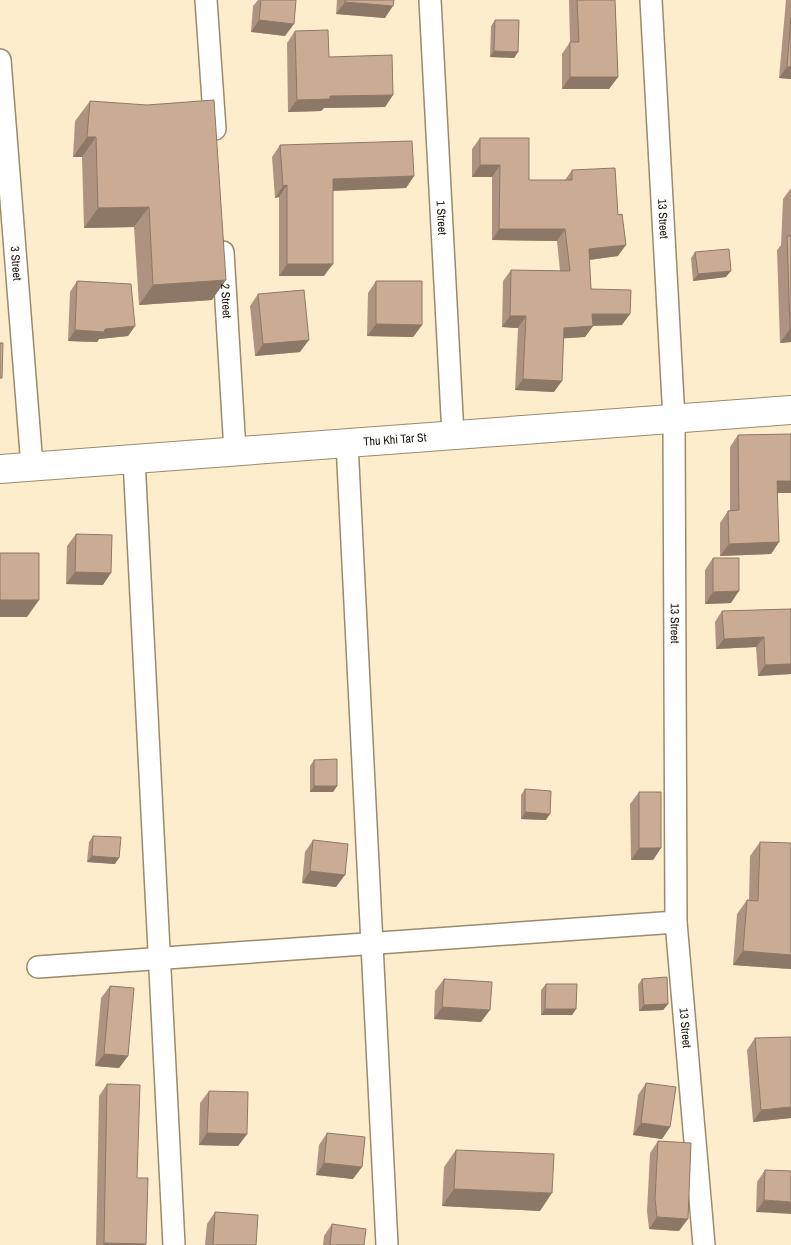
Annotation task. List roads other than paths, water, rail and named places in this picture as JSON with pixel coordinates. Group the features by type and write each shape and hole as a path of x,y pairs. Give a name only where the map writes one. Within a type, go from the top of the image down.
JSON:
{"street":[{"path":"206,0 216,147"},
{"name":"1 Street","path":"430,0 453,435"},
{"name":"13 Street","path":"651,0 674,419 676,922 704,1245"},
{"name":"3 Street","path":"0,60 32,466"},
{"name":"2 Street","path":"222,235 235,451"},
{"name":"Thu Khi Tar St","path":"0,468 791,410"},
{"path":"347,443 387,1245"},
{"path":"134,459 174,1245"},
{"path":"38,967 373,945 676,922"}]}
